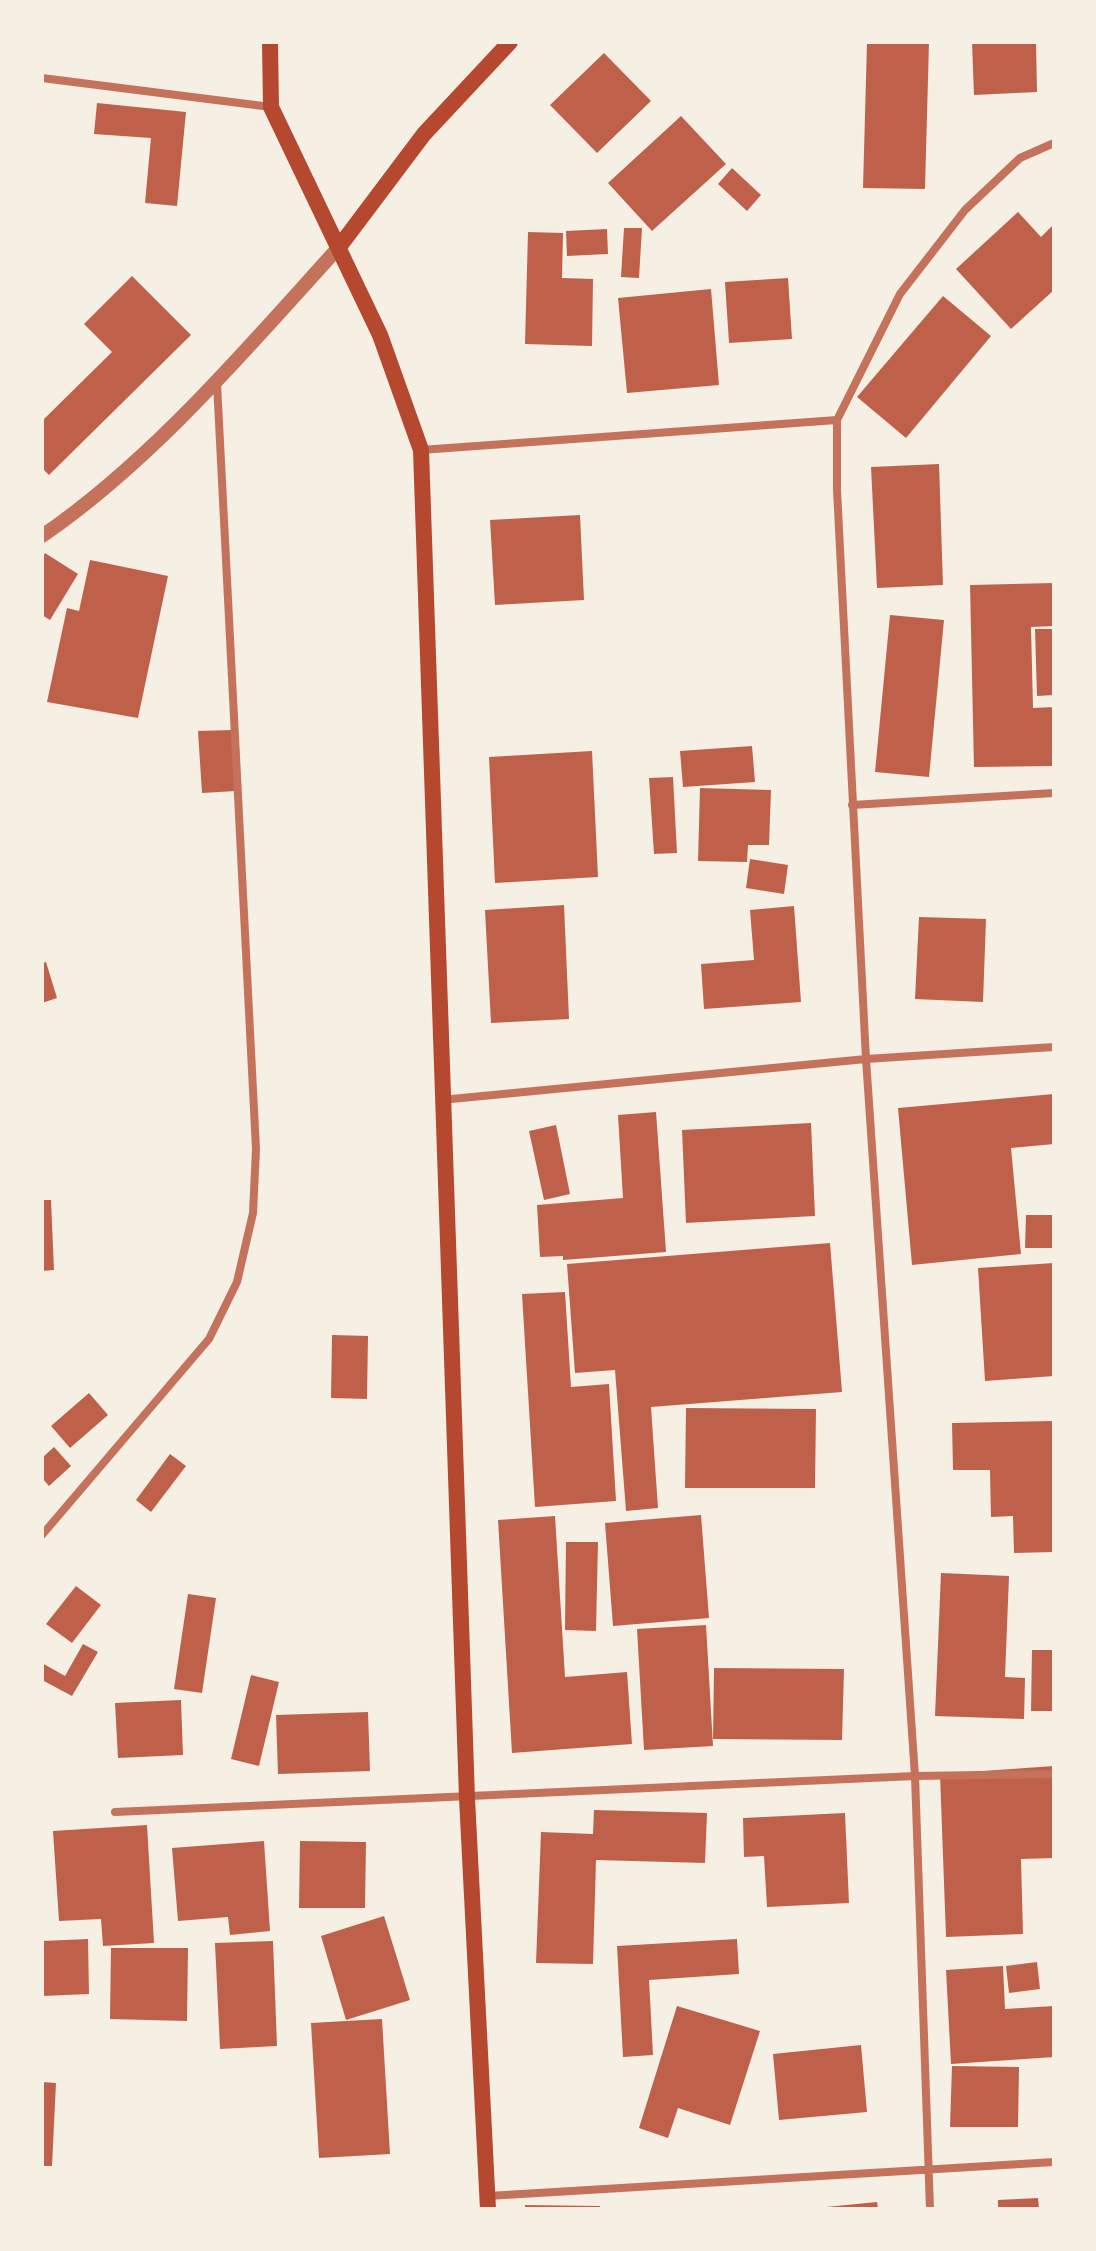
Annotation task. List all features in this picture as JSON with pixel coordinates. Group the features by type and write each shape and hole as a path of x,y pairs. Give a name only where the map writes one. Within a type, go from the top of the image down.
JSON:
{"main road":[{"path":"270,42 271,107 380,335 421,450 467,1798 488,2203"},
{"path":"339,247 424,134 510,42"}],"street":[{"path":"42,78 271,107"},
{"path":"930,2209 915,1776 866,1059 837,490 837,420 900,294 965,210 1020,158 1054,143"},
{"path":"42,536 79,510 217,382 339,247"},
{"path":"42,1535 209,1339 237,1282 253,1213 256,1149 217,382"},
{"path":"421,450 837,420"},
{"path":"852,805 1054,793"},
{"path":"441,1100 866,1059 1054,1047"},
{"path":"115,1812 915,1776 1054,1774"},
{"path":"488,2203 927,2167 1054,2162"}],"building":[{"path":"867,42 929,42 925,189 863,188"},
{"path":"972,42 1036,42 1037,92 974,95"},
{"path":"604,53 651,101 597,153 550,105"},
{"path":"97,103 186,112 177,206 145,203 151,138 94,134"},
{"path":"681,116 726,164 652,231 608,183"},
{"path":"732,168 761,195 747,211 718,184"},
{"path":"1018,212 1041,237 1054,224 1054,290 1011,329 956,269"},
{"path":"624,228 642,228 639,278 621,277"},
{"path":"607,229 608,254 567,256 566,231"},
{"path":"528,232 563,233 562,278 593,279 592,346 525,344"},
{"path":"132,276 191,335 49,475 42,468 42,421 112,352 84,324"},
{"path":"788,278 792,339 729,343 725,282"},
{"path":"711,289 719,385 627,393 618,298"},
{"path":"943,296 991,336 906,438 857,397"},
{"path":"939,464 943,585 877,588 871,467"},
{"path":"580,515 584,600 495,605 490,520"},
{"path":"45,553 78,574 50,620 42,615 42,559"},
{"path":"90,560 168,576 138,718 47,702 67,608 79,611"},
{"path":"1054,583 1054,626 1031,627 1033,708 1054,707 1054,766 974,767 970,585"},
{"path":"890,615 944,620 929,777 875,772"},
{"path":"1035,629 1054,629 1054,695 1037,696"},
{"path":"233,730 236,791 202,793 198,731"},
{"path":"752,746 755,782 683,787 680,751"},
{"path":"592,751 598,877 495,883 489,757"},
{"path":"673,777 677,853 654,854 649,778"},
{"path":"700,788 771,790 769,845 748,845 747,862 698,861"},
{"path":"750,859 788,865 784,894 746,888"},
{"path":"564,905 569,1019 491,1023 485,910"},
{"path":"794,906 801,1002 704,1009 701,964 754,960 750,910"},
{"path":"919,917 986,919 983,1002 915,999"},
{"path":"46,962 57,998 42,1003 42,963"},
{"path":"1054,1094 1054,1144 1011,1148 1021,1254 912,1265 898,1108"},
{"path":"656,1112 666,1252 563,1260 563,1256 540,1257 537,1205 623,1198 618,1115"},
{"path":"811,1123 815,1216 686,1223 682,1130"},
{"path":"556,1125 570,1194 544,1200 529,1131"},
{"path":"42,1200 51,1200 54,1270 42,1271"},
{"path":"1026,1215 1054,1215 1054,1248 1025,1248"},
{"path":"830,1243 842,1392 651,1407 658,1508 626,1511 615,1370 575,1373 567,1264"},
{"path":"1054,1263 1054,1376 985,1381 978,1268"},
{"path":"565,1292 571,1387 609,1384 616,1501 535,1507 522,1294"},
{"path":"332,1335 368,1336 367,1399 331,1398"},
{"path":"89,1393 108,1415 70,1448 51,1426"},
{"path":"686,1408 816,1409 815,1488 685,1488"},
{"path":"1054,1421 1054,1552 1014,1553 1013,1516 991,1517 990,1470 953,1470 952,1423"},
{"path":"54,1447 71,1466 49,1486 42,1478 42,1458"},
{"path":"170,1454 186,1466 151,1512 136,1500"},
{"path":"701,1515 709,1618 613,1626 605,1523"},
{"path":"555,1516 565,1677 627,1672 632,1744 512,1753 498,1520"},
{"path":"566,1542 598,1542 596,1631 565,1630"},
{"path":"941,1573 1009,1576 1005,1677 1025,1678 1024,1719 935,1716"},
{"path":"76,1586 101,1605 72,1643 46,1624"},
{"path":"188,1594 216,1598 202,1693 174,1689"},
{"path":"706,1625 713,1746 644,1750 637,1629"},
{"path":"83,1644 98,1652 72,1696 42,1680 42,1663 65,1676"},
{"path":"1032,1650 1054,1650 1054,1711 1031,1711"},
{"path":"714,1668 844,1669 842,1740 713,1739"},
{"path":"251,1675 279,1682 259,1766 231,1759"},
{"path":"181,1700 183,1755 118,1758 115,1703"},
{"path":"368,1712 370,1771 278,1774 276,1715"},
{"path":"1054,1766 1054,1858 1021,1859 1023,1934 946,1937 940,1774"},
{"path":"594,1810 707,1813 705,1863 596,1860 593,1964 536,1963 541,1832 593,1834"},
{"path":"845,1813 849,1903 767,1907 764,1856 744,1857 743,1818"},
{"path":"147,1825 154,1943 103,1946 101,1919 59,1921 53,1831"},
{"path":"264,1841 270,1931 230,1935 228,1917 178,1921 172,1848"},
{"path":"300,1841 366,1842 365,1908 299,1908"},
{"path":"384,1916 410,2000 346,2020 321,1936"},
{"path":"88,1939 89,1994 43,1996 42,1941"},
{"path":"737,1939 739,1974 649,1980 653,2055 623,2057 617,1946"},
{"path":"273,1941 277,2046 220,2049 215,1943"},
{"path":"111,1948 188,1948 187,2021 110,2019"},
{"path":"1037,1962 1040,1989 1009,1993 1006,1966"},
{"path":"1003,1966 1005,2009 1054,2006 1054,2057 951,2064 946,1970"},
{"path":"677,2006 760,2031 730,2125 678,2108 668,2138 639,2128"},
{"path":"382,2019 390,2154 319,2158 311,2023"},
{"path":"861,2045 867,2112 779,2120 773,2054"},
{"path":"952,2066 1019,2067 1018,2127 950,2127"},
{"path":"42,2082 56,2083 52,2166 42,2166"},
{"path":"1038,2198 1039,2209 998,2209 998,2200"},
{"path":"877,2202 878,2209 826,2209 826,2207"},
{"path":"525,2205 600,2206 600,2209 525,2209"}]}
